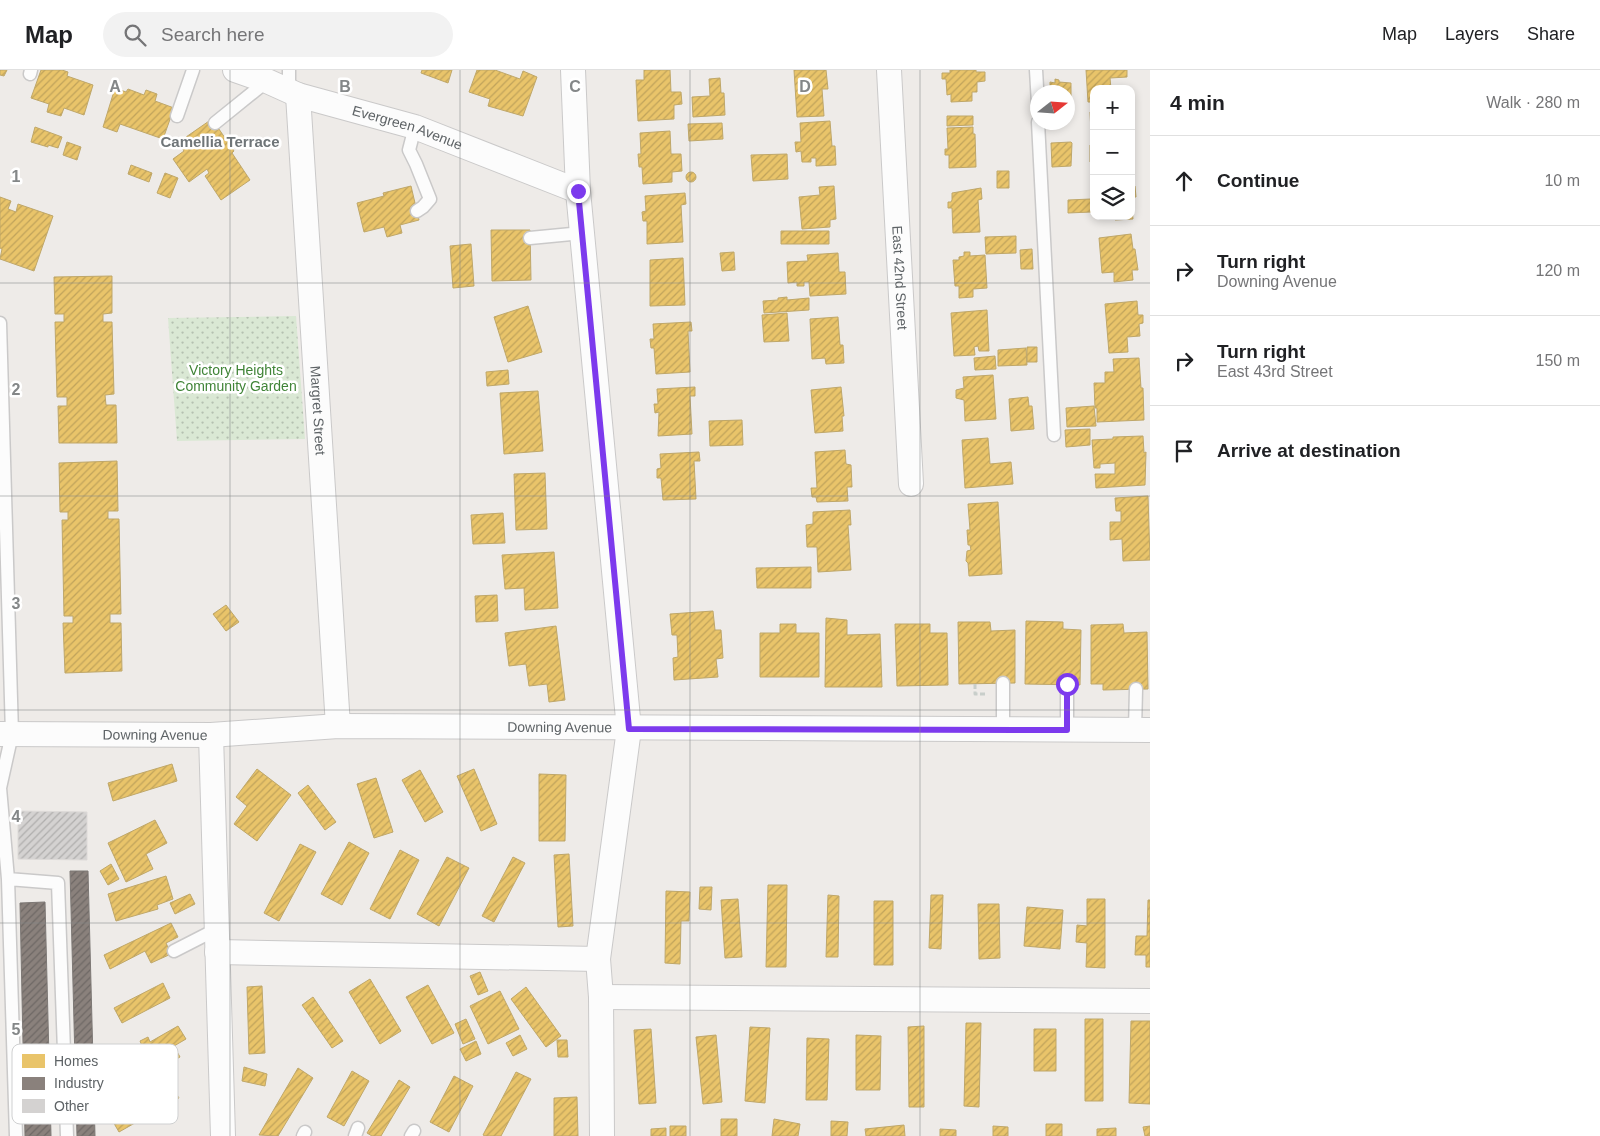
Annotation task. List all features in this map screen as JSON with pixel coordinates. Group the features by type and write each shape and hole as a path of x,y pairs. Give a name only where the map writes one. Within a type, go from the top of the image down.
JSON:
{"street":[{"name":"Evergreen Avenue","path":"235,70 267,81 292,85 415,126 578,191"},
{"path":"573,70 578,191 629,729 598,959 601,997 602,1136"},
{"name":"East 42nd Street","path":"889,70 911,484"},
{"name":"Margret Street","path":"292,85 338,726"},
{"name":"Downing Avenue","path":"6,734 211,735 338,726 629,729 1143,730"},
{"path":"211,735 222,1136"},
{"path":"217,952 598,959"},
{"path":"601,997 1150,1001"}],"lane":[{"path":"177,116 193,70"},
{"path":"1036,70 1037,85"},
{"path":"215,123 267,81"},
{"path":"415,126 408,150 416,164 430,199 417,211"},
{"path":"1038,130 1054,435"},
{"path":"530,238 582,233"},
{"path":"0,323 12,672 0,788 8,878 13,1044"},
{"path":"1003,683 1003,730"},
{"path":"1067,684 1067,730"},
{"path":"1136,689 1143,730"},
{"path":"8,878 58,883 64,1044"},
{"path":"174,951 217,929"}],"green space":[{"name":"Victory Heights Community Garden","path":"296,316 305,439 177,441 168,318"}],"building: Homes":[{"path":"0,70 7,70 4,76 0,75"},
{"path":"41,70 62,70 68,72 67,76 93,85 84,115 64,108 61,116 47,112 49,104 31,98"},
{"path":"422,70 452,70 448,83 421,73"},
{"path":"477,70 495,70 520,79 523,71 537,77 523,116 488,106 490,99 469,92"},
{"path":"644,70 670,70 671,92 681,92 682,104 674,105 674,119 638,121 636,80 644,80"},
{"path":"794,70 826,70 828,89 822,89 824,116 797,117"},
{"path":"950,70 985,72 985,81 977,82 977,92 972,92 972,101 951,102 951,94 947,95 946,79 942,79 942,73 950,73"},
{"path":"1086,70 1127,70 1127,77 1110,78 1111,85 1090,85 1090,102 1088,102"},
{"path":"720,78 721,93 724,93 725,115 693,117 692,97 710,96 709,79"},
{"path":"1055,79 1059,80 1059,82 1071,83 1071,85 1050,85 1050,82 1055,83"},
{"path":"115,88 126,92 128,89 144,95 146,90 157,94 155,101 174,108 163,139 120,124 117,132 103,127"},
{"path":"947,116 973,116 973,125 947,126"},
{"path":"212,119 234,151 232,153 250,180 221,200 205,176 209,173 207,169 189,182 173,159 184,151 180,145 188,140 186,137"},
{"path":"830,121 832,146 835,146 836,165 816,166 816,158 811,158 811,162 802,162 801,151 796,152 795,142 801,142 800,123"},
{"path":"722,123 723,139 689,141 688,124"},
{"path":"35,127 62,137 58,148 31,142"},
{"path":"973,127 976,167 949,168 949,155 945,155 945,149 948,149 947,128"},
{"path":"670,131 671,154 681,154 682,171 672,172 672,182 643,184 642,167 639,167 638,154 641,154 640,133"},
{"path":"67,142 81,147 77,160 63,155"},
{"path":"1071,142 1071,166 1052,167 1051,143"},
{"path":"787,154 788,179 753,181 751,155"},
{"path":"131,165 152,173 149,182 128,174"},
{"path":"997,171 1009,171 1009,188 997,188"},
{"path":"689,172 693,172 696,177 695,181 689,182 686,179 686,175"},
{"path":"165,173 178,178 170,198 157,193"},
{"path":"411,186 419,220 400,225 402,233 387,237 384,227 364,232 357,203 384,196 383,193"},
{"path":"834,186 836,219 830,220 830,227 802,229 799,197 820,195 819,187"},
{"path":"981,188 982,199 978,200 980,232 953,233 952,208 948,208 948,202 952,200 952,193"},
{"path":"685,193 686,204 681,205 683,242 647,244 647,221 643,221 642,212 646,211 645,196"},
{"path":"0,197 11,201 8,209 16,212 18,204 53,216 34,271 0,259 2,249 0,248"},
{"path":"1090,199 1090,212 1068,213 1068,200"},
{"path":"491,230 530,230 531,280 492,281"},
{"path":"781,231 829,231 829,244 781,244"},
{"path":"1131,234 1138,270 1132,270 1133,280 1114,282 1114,272 1102,273 1099,238"},
{"path":"1016,236 1016,253 986,254 985,237"},
{"path":"471,244 474,286 453,288 450,246"},
{"path":"1032,249 1033,269 1021,269 1020,250"},
{"path":"734,252 735,270 722,271 720,253"},
{"path":"964,252 970,252 970,256 985,255 987,288 973,289 973,297 959,298 959,286 955,286 953,260 959,260 959,257 964,256"},
{"path":"838,253 839,272 845,272 846,294 810,296 809,282 804,282 804,286 797,286 797,282 788,283 787,262 808,261 807,255"},
{"path":"683,258 685,305 650,306 650,260"},
{"path":"112,276 112,313 103,314 103,322 112,322 114,394 105,395 106,405 116,405 117,443 59,443 58,406 67,406 67,397 57,397 55,322 64,322 64,314 55,314 54,277"},
{"path":"787,297 787,300 809,298 809,310 764,313 763,301"},
{"path":"1137,301 1138,315 1143,315 1143,323 1139,324 1140,336 1127,337 1128,352 1109,353 1105,304"},
{"path":"528,306 542,352 508,362 494,317"},
{"path":"987,310 989,351 979,351 978,346 974,347 975,355 954,356 951,313"},
{"path":"787,313 789,341 764,342 762,315"},
{"path":"838,317 840,345 843,345 844,363 826,364 825,358 812,359 810,319"},
{"path":"691,322 692,331 688,331 690,372 656,374 654,348 651,348 650,339 654,339 653,324"},
{"path":"1027,347 1037,347 1037,362 1027,362"},
{"path":"1026,348 1027,365 998,366 998,350"},
{"path":"995,356 996,369 975,370 974,358"},
{"path":"1139,358 1141,388 1143,388 1144,420 1097,422 1094,383 1105,383 1105,372 1114,372 1113,359"},
{"path":"508,370 509,384 487,386 486,372"},
{"path":"993,375 996,419 965,421 964,400 956,398 956,390 964,388 963,377"},
{"path":"695,387 695,396 690,396 692,434 658,436 659,412 655,413 654,404 658,404 657,389"},
{"path":"841,387 844,416 842,416 843,431 815,433 811,390"},
{"path":"538,391 543,451 504,454 500,393"},
{"path":"1028,397 1029,406 1032,406 1034,429 1011,431 1009,399"},
{"path":"1094,406 1096,426 1067,427 1066,408"},
{"path":"742,420 743,445 710,446 709,421"},
{"path":"1090,429 1090,445 1066,447 1065,430"},
{"path":"1143,436 1144,453 1146,452 1145,485 1096,488 1095,474 1115,474 1115,463 1100,464 1100,468 1094,468 1092,440"},
{"path":"988,438 990,464 1011,462 1013,484 965,488 962,440"},
{"path":"845,450 846,464 851,465 852,487 847,487 848,501 817,502 816,497 812,497 811,488 817,488 815,452"},
{"path":"699,452 700,461 694,461 696,499 663,500 661,478 657,478 657,469 661,468 660,454"},
{"path":"117,461 118,511 108,511 108,519 119,519 121,614 110,614 110,623 121,623 122,671 65,673 63,623 73,623 73,616 64,616 62,520 68,520 68,512 60,512 59,463"},
{"path":"545,473 547,529 516,530 514,474"},
{"path":"1148,496 1150,560 1123,561 1122,539 1110,540 1110,522 1121,522 1121,511 1116,511 1115,498"},
{"path":"998,502 1002,574 969,576 968,563 966,561 967,551 971,550 970,545 968,545 967,530 970,530 968,504"},
{"path":"850,510 851,525 848,525 851,570 818,572 817,547 807,547 806,525 813,524 813,512"},
{"path":"503,513 505,543 473,544 471,515"},
{"path":"554,552 558,608 525,610 524,588 505,589 502,555"},
{"path":"811,567 811,588 757,588 756,568"},
{"path":"497,595 498,621 476,622 475,596"},
{"path":"226,605 239,622 226,631 213,614"},
{"path":"713,611 715,630 721,630 723,658 716,659 718,677 674,680 673,658 678,657 677,635 672,635 670,614"},
{"path":"826,618 847,620 847,635 880,634 882,687 825,687"},
{"path":"1026,621 1063,622 1063,629 1081,630 1080,685 1025,684"},
{"path":"958,622 990,622 991,631 1015,630 1015,683 959,684"},
{"path":"780,624 796,624 796,633 819,633 819,677 760,677 760,633 780,633"},
{"path":"895,624 930,624 930,633 947,633 948,685 897,686"},
{"path":"1123,624 1124,633 1147,632 1148,689 1103,690 1103,684 1091,684 1091,625"},
{"path":"556,626 565,700 549,702 547,684 529,686 526,664 509,666 505,633"},
{"path":"172,764 177,781 113,801 108,783"},
{"path":"257,769 291,795 257,841 234,824 247,806 236,797"},
{"path":"474,769 497,824 481,831 457,776"},
{"path":"420,770 443,812 425,822 402,780"},
{"path":"539,774 566,775 565,841 539,841"},
{"path":"376,778 393,832 374,838 357,784"},
{"path":"308,785 336,822 325,830 298,793"},
{"path":"155,820 167,843 146,854 153,869 126,882 108,843"},
{"path":"349,842 369,853 342,905 321,894"},
{"path":"300,844 316,852 279,921 264,913"},
{"path":"400,850 419,860 390,919 370,909"},
{"path":"569,854 573,926 558,927 554,855"},
{"path":"447,857 469,868 439,926 417,914"},
{"path":"513,857 525,863 494,922 482,916"},
{"path":"111,864 119,879 108,885 100,871"},
{"path":"166,876 173,899 157,905 158,909 116,921 108,894"},
{"path":"768,885 787,885 786,967 766,967"},
{"path":"700,887 712,887 711,910 699,909"},
{"path":"666,891 690,892 689,921 681,921 680,964 665,963"},
{"path":"190,894 195,904 175,914 170,903"},
{"path":"828,895 839,896 838,957 826,957"},
{"path":"931,895 943,895 941,949 929,948"},
{"path":"738,899 742,957 725,958 721,900"},
{"path":"1087,899 1105,899 1105,968 1086,967 1087,943 1076,942 1077,925 1087,926"},
{"path":"1148,900 1150,900 1150,967 1146,967 1146,955 1135,955 1136,936 1147,936"},
{"path":"874,901 893,901 893,965 874,965"},
{"path":"978,904 999,904 1000,958 979,959"},
{"path":"1027,907 1063,910 1060,949 1024,946"},
{"path":"171,923 178,937 166,943 171,954 151,963 145,951 110,969 104,955"},
{"path":"480,972 488,991 478,995 470,976"},
{"path":"370,979 401,1031 380,1044 349,992"},
{"path":"163,983 170,998 122,1023 114,1008"},
{"path":"428,985 454,1033 432,1044 406,997"},
{"path":"262,986 265,1053 249,1054 247,987"},
{"path":"526,987 561,1036 546,1047 511,999"},
{"path":"500,991 519,1029 488,1044 470,1006"},
{"path":"313,997 343,1041 332,1048 302,1005"},
{"path":"466,1019 475,1039 463,1044 455,1024"},
{"path":"1085,1019 1103,1019 1103,1101 1085,1101"},
{"path":"1131,1021 1150,1021 1150,1104 1129,1103"},
{"path":"966,1023 981,1023 979,1107 964,1106"},
{"path":"178,1026 186,1039 177,1044 141,1044 140,1041 148,1037 150,1042"},
{"path":"924,1026 924,1107 909,1107 908,1027"},
{"path":"750,1027 770,1028 765,1103 745,1101"},
{"path":"651,1029 656,1103 639,1104 634,1030"},
{"path":"1034,1029 1056,1029 1056,1071 1034,1071"},
{"path":"520,1035 527,1049 513,1056 506,1043"},
{"path":"716,1035 722,1102 703,1104 696,1037"},
{"path":"856,1035 881,1036 880,1090 856,1090"},
{"path":"807,1038 829,1039 827,1100 806,1100"},
{"path":"557,1040 567,1040 568,1057 558,1057"},
{"path":"476,1041 481,1054 466,1061 460,1049"},
{"path":"244,1067 267,1074 265,1086 242,1081"},
{"path":"298,1068 313,1078 278,1136 259,1135"},
{"path":"352,1071 369,1081 344,1126 327,1117"},
{"path":"516,1072 531,1079 501,1136 483,1135"},
{"path":"454,1076 473,1086 449,1132 430,1122"},
{"path":"399,1080 410,1087 381,1136 372,1136 367,1133"},
{"path":"577,1097 578,1136 554,1136 554,1098"},
{"path":"721,1119 737,1119 737,1136 721,1136"},
{"path":"774,1119 800,1124 798,1136 772,1136"},
{"path":"831,1121 848,1122 847,1136 831,1136"},
{"path":"114,1124 133,1124 119,1132"},
{"path":"1046,1124 1062,1124 1062,1136 1046,1136"},
{"path":"904,1125 905,1136 866,1136 865,1129"},
{"path":"670,1126 686,1126 686,1136 670,1136"},
{"path":"993,1126 1008,1127 1008,1136 993,1136"},
{"path":"1150,1126 1150,1136 1145,1136 1143,1127"},
{"path":"666,1128 666,1136 651,1136 651,1129"},
{"path":"1116,1128 1116,1136 1097,1136 1097,1129"},
{"path":"940,1129 956,1130 956,1136 940,1136"}],"building: Industry":[{"path":"70,871 88,871 93,1044 75,1044"},
{"path":"45,902 49,1044 23,1044 20,903"},
{"path":"25,1124 51,1124 51,1136 25,1136"},
{"path":"77,1124 95,1124 95,1136 77,1136"}],"building: Other":[{"path":"18,811 87,812 87,860 18,859"}],"district":[{"name":"Camellia Terrace","path":"220,142"}],"route":[{"path":"578,191 629,729 1067,730 1067,684"}]}
